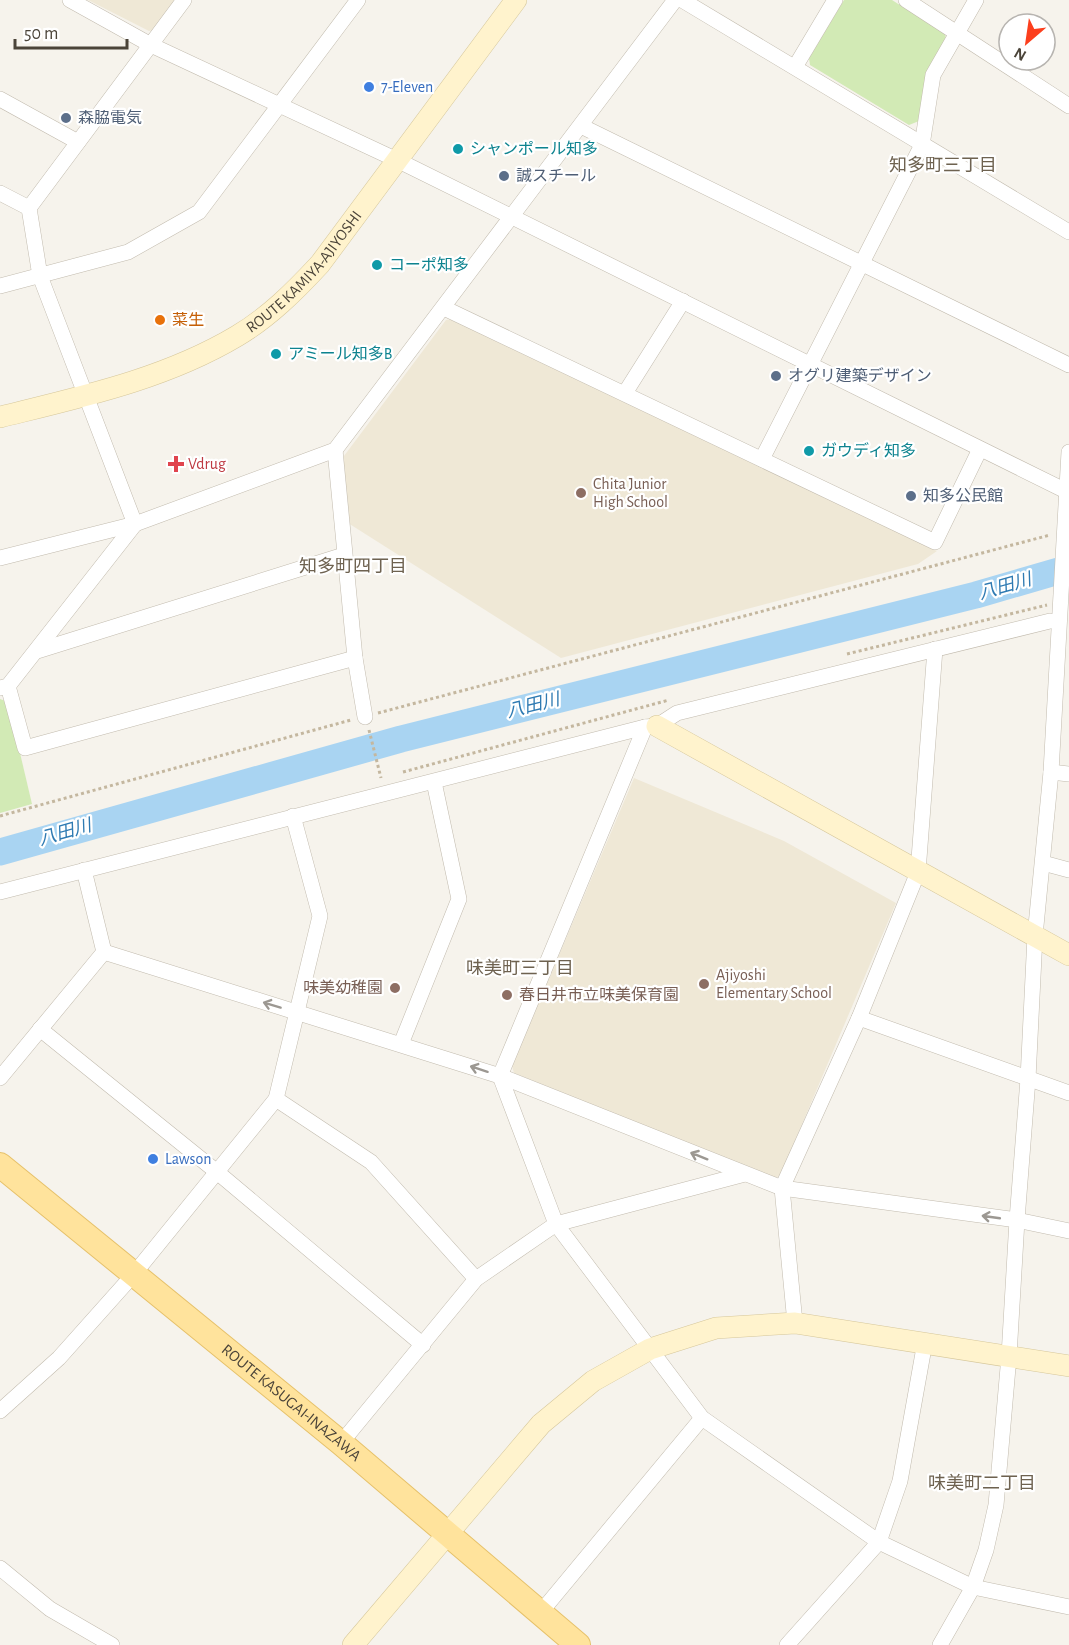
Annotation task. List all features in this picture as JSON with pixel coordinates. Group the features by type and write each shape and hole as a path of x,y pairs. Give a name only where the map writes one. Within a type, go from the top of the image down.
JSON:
{"main road":[{"name":"ROUTE KASUGAI-INAZAWA","path":"0,1165 341,1443 579,1645"}],"street":[{"path":"70,0 151,45 397,160 1066,491"},
{"path":"135,524 84,396 40,276 28,208 184,0"},
{"path":"0,286 128,252 199,212 358,0"},
{"name":"ROUTE KAMIYA-AJIYOSHI","path":"0,417 84,396 162,372 201,356 239,335 273,310 320,264 516,0"},
{"path":"0,558 135,524 335,450 675,0"},
{"path":"682,0 1069,232"},
{"path":"795,67 835,0"},
{"path":"906,0 1069,106"},
{"path":"762,459 922,145 933,75 976,0"},
{"path":"0,99 78,142"},
{"path":"581,126 1069,364"},
{"path":"0,193 28,208"},
{"path":"625,393 683,302"},
{"path":"444,308 935,542 980,448"},
{"path":"335,450 355,658 365,719"},
{"path":"940,1645 973,1587 986,1550 996,1504 1009,1356 1028,1079 1035,936 1063,670 1061,599 1069,452"},
{"path":"135,524 37,651 4,687 25,748 355,658"},
{"path":"37,651 344,555"},
{"path":"0,892 651,727 676,713 1050,621"},
{"path":"795,1323 782,1188 859,1018 918,872 935,649"},
{"path":"651,727 1069,955"},
{"path":"651,727 500,1076 556,1224 702,1418 879,1542 973,1587 1069,1607"},
{"path":"1051,772 1069,774"},
{"path":"401,1044 459,899 434,782"},
{"path":"0,1411 59,1358 134,1274 276,1099 320,916 293,816"},
{"path":"1043,863 1069,870"},
{"path":"84,870 104,952"},
{"path":"104,952 500,1076 782,1188 1017,1220 1069,1231"},
{"path":"0,1078 104,952"},
{"path":"859,1018 1069,1093"},
{"path":"40,1029 217,1172 423,1345"},
{"path":"276,1099 371,1162 476,1279"},
{"path":"341,1443 476,1279 556,1224 745,1174"},
{"path":"353,1645 541,1424 593,1381 650,1349 716,1328 795,1323 1069,1366"},
{"path":"787,1645 879,1542 900,1481 925,1342"},
{"path":"541,1612 702,1418"},
{"path":"0,1568 50,1609 112,1645"}],"path":[{"path":"0,816 1064,535"},
{"path":"841,656 1061,599"},
{"path":"393,775 669,700"},
{"path":"365,719 381,775 381,778 376,779"}],"shaded area":[{"path":"88,0 176,0 154,30 149,31"},
{"name":"Chita Junior High School","path":"452,319 937,551 918,564 561,658 348,523 344,456 446,320"},
{"name":"Ajiyoshi Elementary School","path":"634,778 784,841 896,903 780,1176 773,1178 514,1073 512,1066"}],"green space":[{"path":"844,0 892,0 945,34 946,39 926,73 919,121 909,125 810,65 809,58"},
{"path":"0,699 8,702 32,804 0,813"}],"waterway":[{"name":"八田川","path":"0,852 401,739 976,595 1069,568"}],"place":[{"name":"7-Eleven","path":"369,87"},
{"name":"森脇電気","path":"66,118"},
{"name":"シャンポール知多","path":"458,149"},
{"name":"誠スチール","path":"504,176"},
{"name":"コーポ知多","path":"377,265"},
{"name":"菜生","path":"160,320"},
{"name":"アミール知多B","path":"276,354"},
{"name":"オグリ建築デザイン","path":"776,376"},
{"name":"ガウディ知多","path":"809,451"},
{"name":"Vdrug","path":"176,464"},
{"name":"Chita Junior High School","path":"581,493"},
{"name":"知多公民館","path":"911,496"},
{"name":"Ajiyoshi Elementary School","path":"704,984"},
{"name":"味美幼稚園","path":"395,988"},
{"name":"春日井市立味美保育園","path":"507,995"},
{"name":"Lawson","path":"153,1159"}],"district":[{"name":"知多町三丁目","path":"943,166"},
{"name":"知多町四丁目","path":"353,567"},
{"name":"味美町三丁目","path":"520,969"},
{"name":"味美町二丁目","path":"982,1484"}]}
